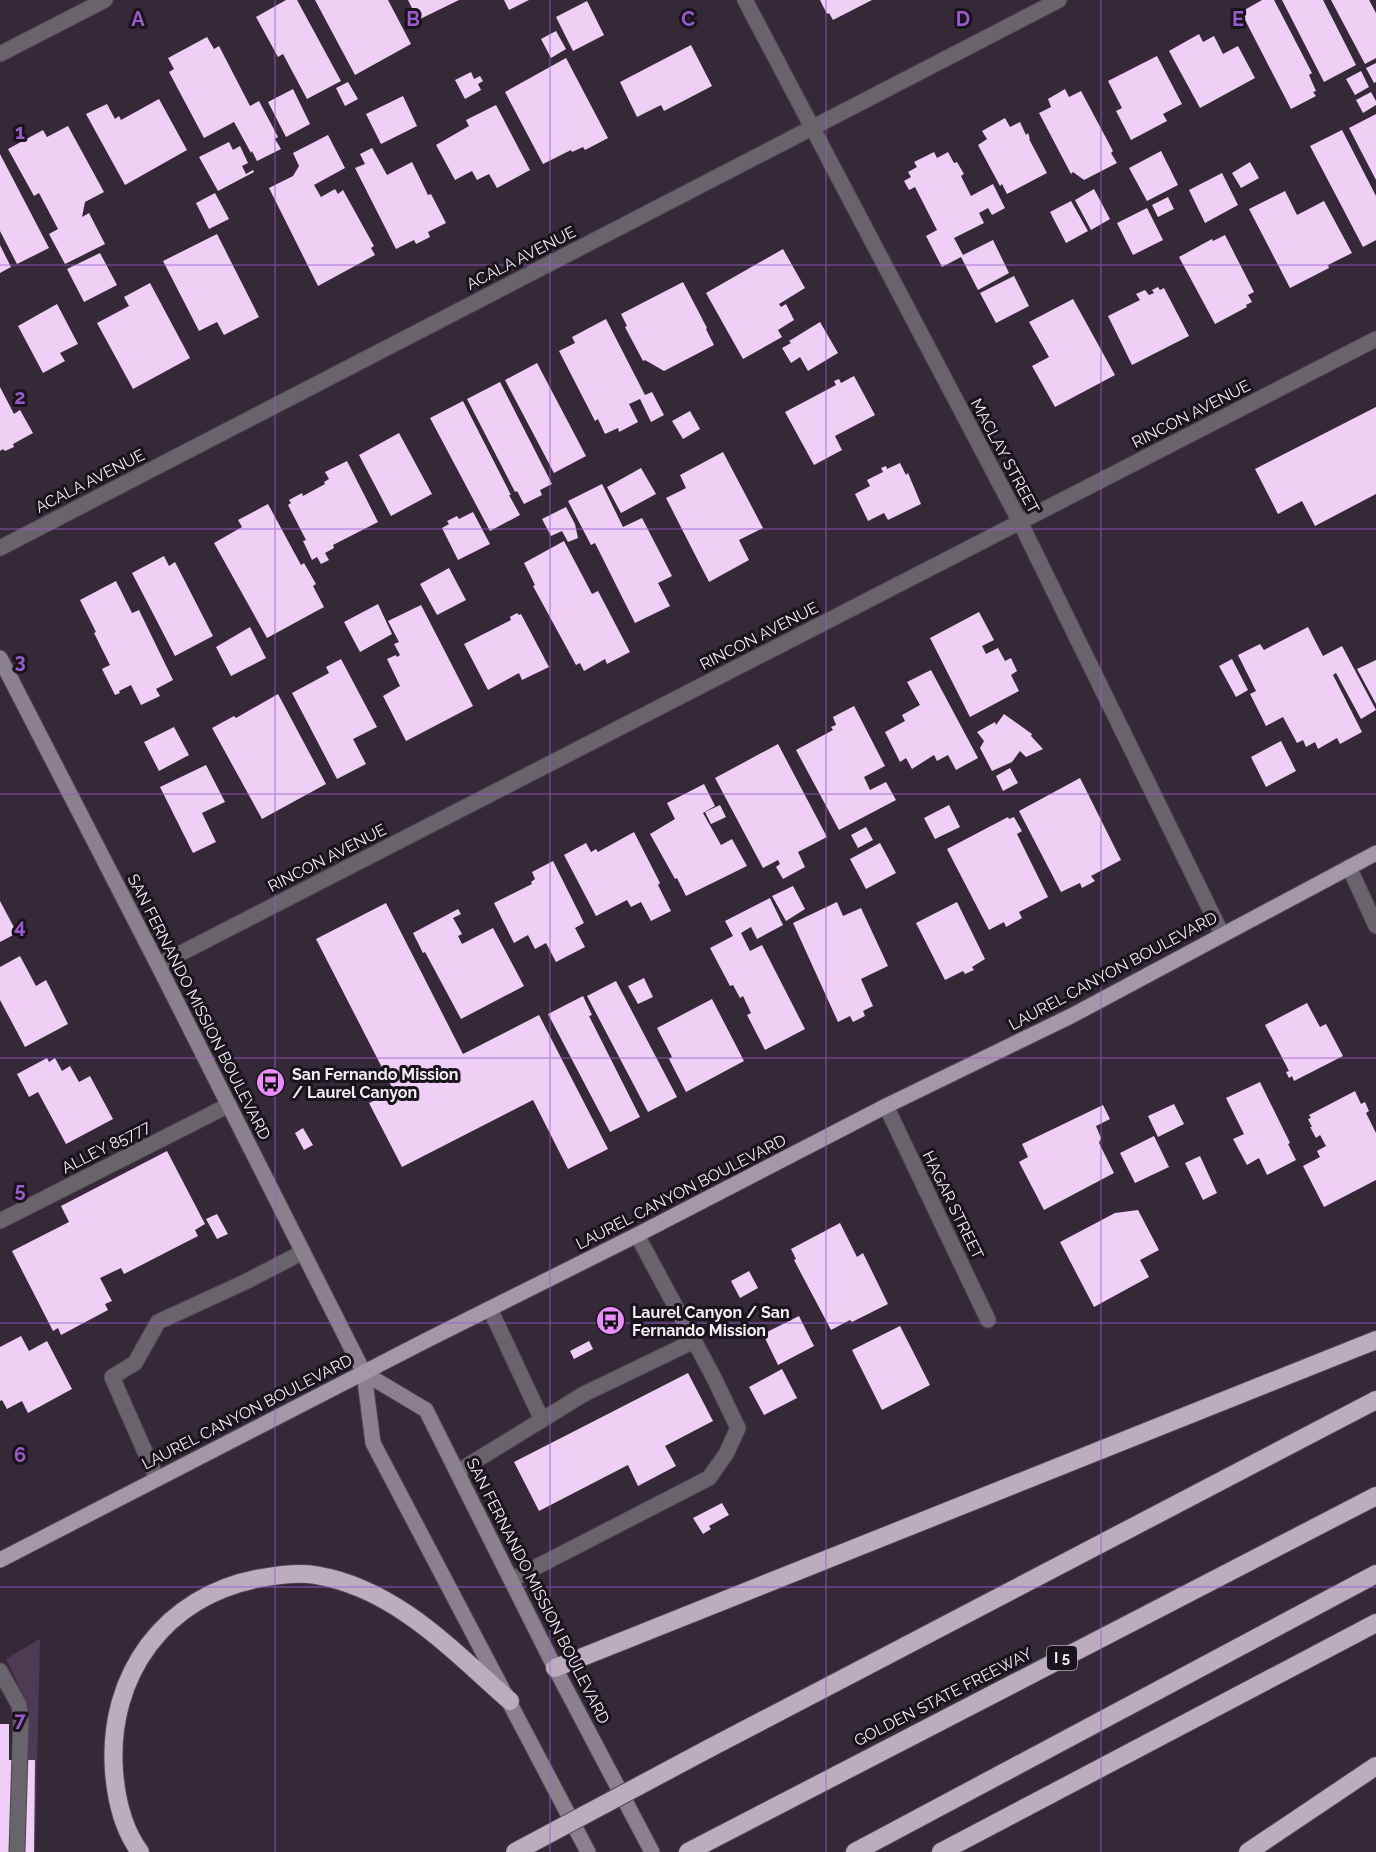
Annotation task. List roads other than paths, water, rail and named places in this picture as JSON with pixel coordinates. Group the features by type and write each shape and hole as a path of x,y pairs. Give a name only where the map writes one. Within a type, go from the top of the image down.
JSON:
{"highway":[{"path":"555,1668 1376,1340"},
{"path":"515,1852 1376,1400"},
{"name":"GOLDEN STATE FREEWAY","path":"688,1852 1376,1496"},
{"path":"140,1852 123,1817 115,1786 113,1751 117,1720 136,1662 155,1636 178,1614 206,1595 238,1582 277,1575 313,1574 344,1581 380,1596 417,1619 510,1701"},
{"path":"855,1852 1376,1574"},
{"path":"941,1852 1376,1623"},
{"path":"1248,1852 1376,1766"}],"main road":[{"name":"SAN FERNANDO MISSION BOULEVARD","path":"0,658 364,1372 373,1443 588,1852"},
{"name":"LAUREL CANYON BOULEVARD","path":"0,1560 886,1106 1071,1016 1376,853"},
{"name":"SAN FERNANDO MISSION BOULEVARD","path":"364,1372 426,1410 555,1668 652,1852"}],"street":[{"path":"0,54 105,0"},
{"name":"MACLAY STREET","path":"746,0 1020,522 1222,934"},
{"name":"ACALA AVENUE","path":"0,548 1059,0"},
{"name":"RINCON AVENUE","path":"158,965 1376,339"},
{"path":"1349,867 1376,926"},
{"name":"ALLEY 85777","path":"0,1221 229,1105"},
{"name":"HAGAR STREET","path":"886,1106 988,1320"},
{"path":"511,1580 709,1478 726,1455 738,1428 637,1235"},
{"path":"157,1479 112,1377 135,1363 158,1322 245,1282 303,1252"},
{"path":"490,1309 542,1420"},
{"path":"457,1472 584,1394 693,1341"},
{"path":"0,1671 19,1705 21,1719 17,1852"}],"place":[{"name":"San Fernando Mission / Laurel Canyon","path":"271,1083"},
{"name":"Laurel Canyon / San Fernando Mission","path":"611,1321"}]}
